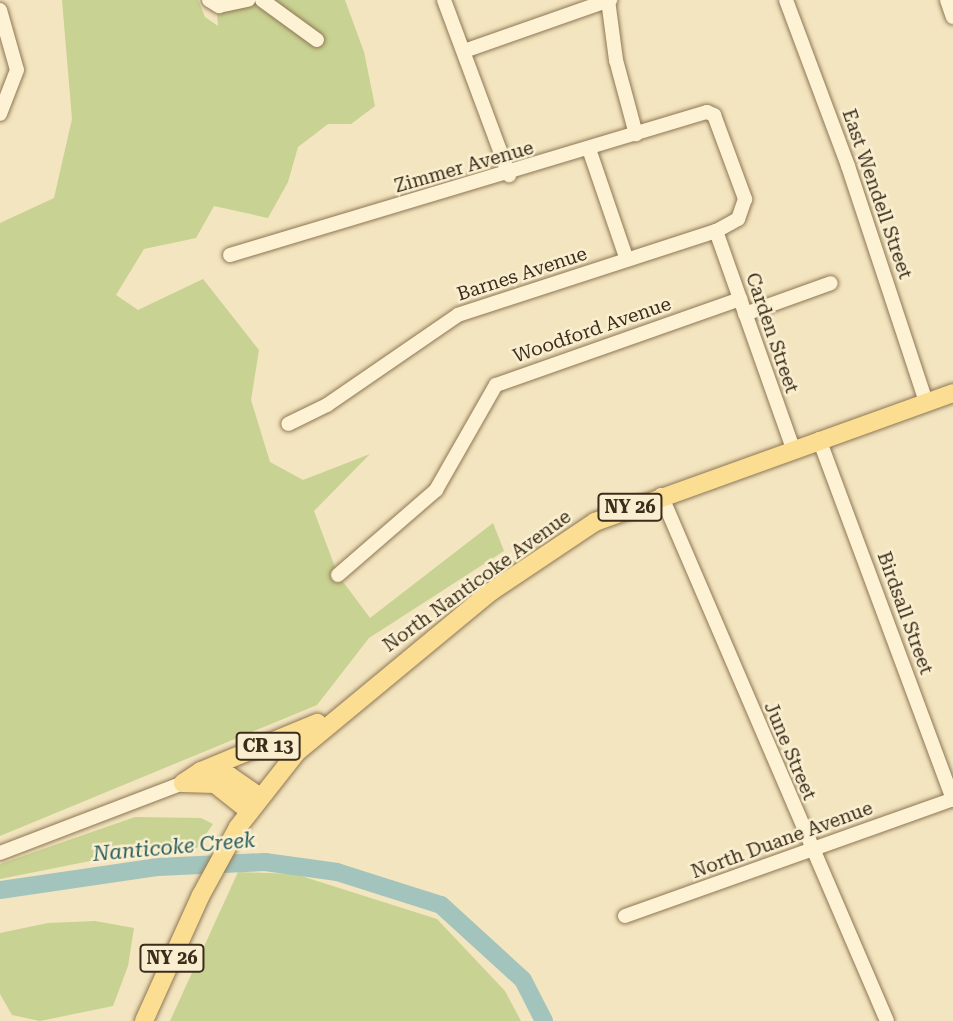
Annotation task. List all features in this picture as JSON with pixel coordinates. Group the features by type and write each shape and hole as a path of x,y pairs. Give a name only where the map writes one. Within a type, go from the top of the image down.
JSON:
{"main road":[{"name":"North Nanticoke Avenue","path":"350,703 552,548 595,522 661,495 793,448 953,395"},
{"name":"CR 13","path":"183,783 201,771 296,735 350,703"},
{"name":"NY 26","path":"144,1021 201,895 238,827 296,751 350,703"},
{"name":"CR 13","path":"201,771 221,771 255,804"},
{"name":"CR 13","path":"183,783 215,784 255,804"}],"street":[{"path":"209,0 219,6 248,0"},
{"path":"262,0 317,40"},
{"path":"444,0 509,175"},
{"path":"464,51 608,0 616,60 636,135"},
{"name":"East Wendell Street","path":"786,0 849,166 926,402"},
{"path":"947,0 953,17"},
{"path":"0,10 17,70 0,114"},
{"name":"Zimmer Avenue","path":"230,255 509,175 707,112 714,115 744,210"},
{"path":"589,149 627,260"},
{"name":"Barnes Avenue","path":"288,424 327,405 458,315 716,230 731,224 744,210"},
{"name":"Carden Street","path":"716,230 793,448"},
{"path":"745,314 831,283"},
{"name":"Woodford Avenue","path":"338,575 436,490 496,385 740,299"},
{"name":"Birdsall Street","path":"820,439 953,800"},
{"name":"June Street","path":"661,495 887,1021"},
{"name":"CR 13","path":"0,853 183,783"},
{"name":"North Duane Avenue","path":"625,916 953,800"}],"green space":[{"path":"62,0 198,0 205,17 218,26 216,0 345,0 364,52 375,106 351,124 328,124 298,147 288,182 268,218 214,206 196,238 144,249 116,295 138,310 203,279 259,350 251,400 270,462 303,480 370,454 314,511 338,575 370,618 493,523 504,551 369,638 317,705 0,836 0,223 54,198 72,119"},
{"path":"135,817 201,818 213,824 196,849 130,853 0,879 0,864"},
{"path":"238,872 295,874 437,919 505,991 521,1021 170,1021"},
{"path":"95,921 134,928 128,966 113,1006 40,1021 12,1015 0,994 0,933 48,923"}],"waterway":[{"name":"Nanticoke Creek","path":"0,890 158,867 265,862 337,872 441,905 523,980 544,1021"}]}
